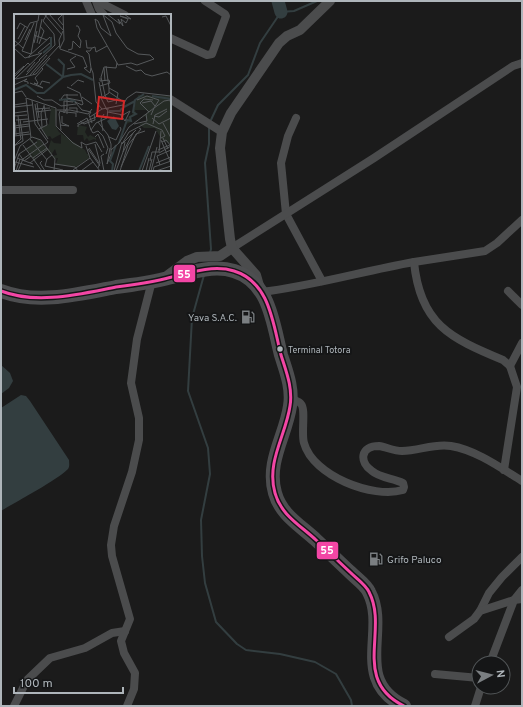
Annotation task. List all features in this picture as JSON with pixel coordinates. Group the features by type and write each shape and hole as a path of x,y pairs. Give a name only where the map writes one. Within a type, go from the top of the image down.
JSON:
{"highway":[{"path":"1,291 19,296 51,297 157,280 185,274 218,263 249,280 261,292 272,313 288,378 290,398 290,406 276,453 272,475 274,493 280,507 290,519 314,538 369,590 376,613 373,647 375,673 388,694 404,706"}],"street":[{"path":"86,1 92,14"},
{"path":"96,1 99,9 103,14"},
{"path":"96,1 123,14"},
{"path":"171,38 207,55 212,54 226,16 205,1"},
{"path":"330,1 300,30 287,36 279,43 231,113 222,132 220,148 232,248 256,275 261,292 286,289 414,262 485,250 497,243 522,220"},
{"path":"127,706 134,689 135,673 121,645 121,637 130,619 112,556 111,544 114,526 132,472 139,440 139,418 131,383 137,339 157,280 187,262 197,258 218,263 232,248 513,66 522,63"},
{"path":"171,98 222,132"},
{"path":"296,118 282,153 281,163 286,214 322,281"},
{"path":"1,190 73,190"},
{"path":"414,262 423,300 429,315 447,333 503,360 510,366 517,387 517,396 504,470"},
{"path":"508,291 522,305"},
{"path":"510,366 522,343"},
{"path":"290,398 300,403 304,407 302,429 304,444 311,456 322,468 337,479 354,487 396,492 403,490 403,483 373,473 366,467 362,458 364,451 368,448 378,446 403,451 433,446 451,446 470,452 522,481"},
{"path":"449,638 474,619 489,593 502,577 522,557"},
{"path":"494,655 522,590"},
{"path":"480,611 518,600"},
{"path":"14,706 27,680 50,658 84,648 112,633 125,631"},
{"path":"435,674 471,677"},
{"path":"475,706 478,695"}],"shaded area":[{"path":"1,365 10,373 13,381 9,388 1,394"},
{"path":"21,395 26,396 30,401 69,460 69,466 68,469 55,479 1,511 1,408"}],"waterway":[{"path":"278,1 281,12"},
{"path":"210,122 218,105 248,75 260,43 281,12 294,11 317,1"},
{"path":"209,126 209,144 205,163 211,249 210,253"},
{"path":"204,275 192,318 188,391 208,448 210,474 201,520 202,556 205,583 216,622 237,644 246,650 280,654 315,662 336,674 351,700 352,706"}],"transit line":[{"name":"55","path":"1,291 29,297 58,297 146,283 208,269 226,269 234,271 246,276 255,284 263,294 272,318 291,393 288,417 273,470 275,493 286,514 368,589 374,607 374,654 375,669 379,683 388,695 404,706"}],"place":[{"name":"Yava S.A.C.","path":"248,317"},
{"name":"Terminal Totora","path":"280,349"},
{"name":"Grifo Paluco","path":"376,559"}]}
